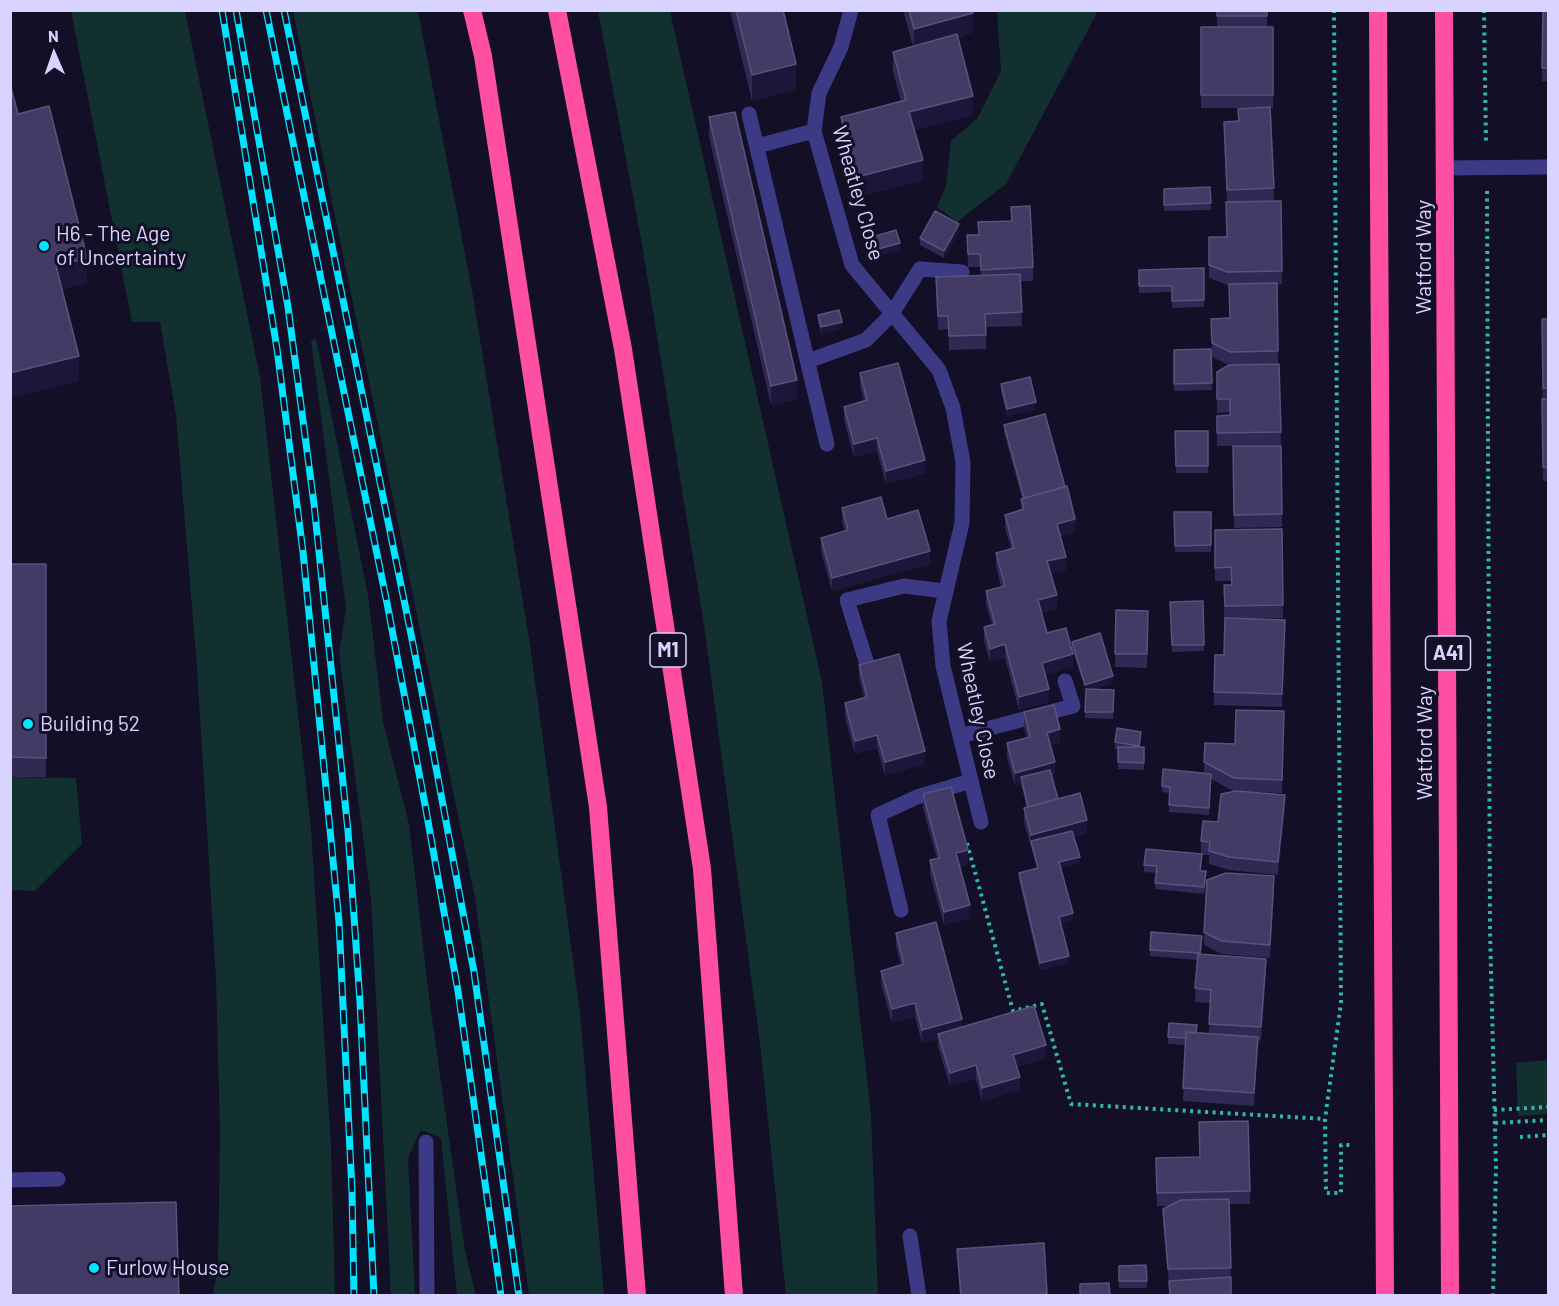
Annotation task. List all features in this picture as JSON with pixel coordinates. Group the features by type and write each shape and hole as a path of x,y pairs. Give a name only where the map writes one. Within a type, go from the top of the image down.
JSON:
{"highway":[{"path":"472,10 483,56 598,807 637,1296"},
{"name":"M1","path":"557,10 623,349 702,869 734,1296"},
{"name":"Watford Way","path":"1378,10 1385,1296"},
{"name":"Watford Way","path":"1444,10 1450,1296"}],"street":[{"name":"Wheatley Close","path":"851,10 841,46 819,93 814,131 852,265 891,315 939,370 953,408 963,462 962,523 944,591 939,621 943,666 981,822"},
{"path":"749,114 827,444"},
{"path":"758,146 814,131"},
{"path":"1446,168 1548,167"},
{"path":"808,361 866,340 891,315 920,269 962,272"},
{"path":"867,664 847,600 904,586 944,591"},
{"path":"960,736 1073,706 1065,681"},
{"path":"901,910 878,816 917,797 971,781"},
{"path":"426,1142 427,1296"},
{"path":"10,1180 58,1179"},
{"path":"910,1236 919,1296"}],"path":[{"path":"1334,10 1341,1004 1325,1119 1326,1193 1341,1193 1341,1145 1353,1145"},
{"path":"1484,10 1487,168 1490,930 1495,1123 1493,1296"},
{"path":"964,832 1013,1011 1042,1004 1071,1104 1325,1119"},
{"path":"1494,1110 1548,1107"},
{"path":"1495,1123 1548,1120"},
{"path":"1520,1137 1548,1135"}],"green space":[{"path":"71,11 185,11 260,377 311,829 331,1145 335,1295 213,1295 218,1267 220,1132 216,979 197,667 176,415 160,322 132,322"},
{"path":"293,11 418,11 472,290 530,645 580,1012 604,1295 529,1295 475,898"},
{"path":"598,11 670,11 822,682 871,1115 878,1295 786,1295 760,1043 704,625 642,244"},
{"path":"997,11 1098,11 1006,184 957,222 937,207 946,186 951,141 977,119 1001,71"},
{"path":"316,339 368,595 383,722 409,824 429,997 465,1251 476,1295 457,1295 441,1138 421,1130 408,1158 415,1295 391,1295 371,898 339,654 346,608 311,340"},
{"path":"11,777 76,778 82,844 35,891 11,890"},
{"path":"1548,1060 1548,1114 1518,1116 1516,1063"}],"building":[{"path":"736,10 783,10 796,64 752,75"},
{"path":"909,10 973,10 973,13 914,29"},
{"path":"1217,10 1267,10 1267,16 1217,16"},
{"path":"1543,10 1548,10 1548,68 1542,68"},
{"path":"1201,27 1273,27 1273,95 1201,95"},
{"path":"957,34 973,96 909,112 923,160 857,177 841,117 906,100 893,52"},
{"name":"H6 - The Age of Uncertainty","path":"10,84 18,114 49,106 87,258 56,266 79,356 10,373"},
{"path":"1270,107 1274,188 1227,190 1224,122 1239,121 1238,109"},
{"path":"735,112 797,380 771,386 709,117"},
{"path":"1210,187 1211,203 1164,205 1164,189"},
{"path":"1281,201 1282,271 1227,272 1209,265 1209,237 1227,237 1226,202"},
{"path":"1030,206 1033,267 981,270 980,254 968,254 967,235 979,235 978,222 1012,221 1011,207"},
{"path":"935,211 959,224 944,251 920,238"},
{"path":"896,230 900,243 875,250 872,237"},
{"path":"1204,268 1204,300 1172,301 1172,286 1139,286 1139,270"},
{"path":"1020,274 1022,312 985,314 986,335 949,336 948,316 938,316 936,277"},
{"path":"1277,283 1278,351 1231,352 1212,343 1211,319 1230,318 1229,284"},
{"path":"839,310 842,322 821,327 818,315"},
{"path":"1542,319 1548,319 1548,388 1543,388"},
{"path":"1211,349 1212,383 1174,384 1174,350"},
{"path":"898,363 925,460 886,471 877,438 854,444 844,407 867,400 860,373"},
{"path":"1279,364 1281,432 1217,433 1217,416 1230,415 1230,399 1217,399 1217,372 1229,365"},
{"path":"1030,377 1036,402 1007,409 1001,384"},
{"path":"1542,399 1548,399 1548,467 1543,467"},
{"path":"1045,414 1065,487 1024,498 1004,425"},
{"path":"1175,431 1208,431 1208,466 1176,466"},
{"path":"1233,446 1281,446 1282,514 1234,515"},
{"path":"1067,486 1075,519 1057,524 1066,557 1047,561 1057,595 1038,600 1047,633 1066,628 1073,654 1042,663 1049,689 1019,697 1005,644 990,649 984,627 995,624 986,591 1005,586 996,553 1014,548 1005,515 1024,509 1021,499"},
{"path":"881,497 887,519 918,510 930,551 832,578 821,538 848,530 842,508"},
{"path":"1174,512 1211,512 1211,545 1175,546"},
{"path":"1282,529 1283,605 1225,606 1224,585 1232,585 1231,567 1215,568 1215,530"},
{"name":"Building 52","path":"10,564 46,564 46,758 10,757"},
{"path":"1203,601 1204,645 1172,645 1170,602"},
{"path":"1116,610 1148,611 1147,654 1115,654"},
{"path":"1225,618 1285,620 1282,694 1214,692 1215,655 1224,655"},
{"path":"1100,633 1113,676 1085,685 1072,642"},
{"path":"899,654 925,751 885,762 877,735 855,741 845,703 867,697 859,665"},
{"path":"1086,689 1114,690 1113,712 1085,712"},
{"path":"1054,705 1060,729 1047,733 1055,762 1015,773 1007,743 1030,737 1024,712"},
{"path":"1236,710 1284,711 1282,780 1234,778 1204,762 1205,743 1235,744"},
{"path":"1117,728 1141,732 1139,746 1115,742"},
{"path":"1118,747 1144,747 1144,763 1118,762"},
{"path":"1163,769 1211,774 1209,808 1169,805 1170,787 1162,786"},
{"path":"1050,770 1058,799 1028,807 1021,777"},
{"path":"951,787 968,850 956,853 970,905 944,912 930,860 940,858 923,794"},
{"path":"1236,791 1285,795 1278,862 1229,857 1209,851 1210,842 1201,841 1203,821 1218,822 1221,794"},
{"path":"1080,793 1087,820 1031,835 1024,808"},
{"path":"1072,831 1080,857 1059,862 1073,913 1059,917 1069,956 1040,963 1019,873 1038,868 1031,841"},
{"path":"1146,849 1202,854 1200,871 1206,871 1204,887 1155,883 1157,866 1144,865"},
{"path":"1226,873 1274,876 1270,945 1221,941 1204,932 1207,880"},
{"path":"936,922 962,1019 922,1030 915,1003 892,1009 881,971 904,964 896,933"},
{"path":"1151,932 1202,936 1200,953 1150,950"},
{"path":"1198,954 1266,959 1261,1027 1209,1024 1211,990 1195,988"},
{"path":"1034,1006 1046,1045 1013,1055 1020,1077 982,1088 976,1065 950,1073 938,1034"},
{"path":"1169,1023 1197,1025 1196,1033 1186,1032 1186,1038 1168,1037"},
{"path":"1186,1032 1258,1037 1254,1093 1183,1088"},
{"path":"1248,1121 1250,1191 1157,1193 1156,1158 1200,1157 1199,1122"},
{"path":"1229,1199 1231,1268 1168,1269 1163,1209 1181,1200"},
{"name":"Furlow House","path":"176,1202 179,1296 10,1296 10,1206"},
{"path":"1044,1243 1047,1294 961,1296 957,1249"},
{"path":"1146,1265 1147,1281 1119,1281 1119,1266"},
{"path":"1231,1277 1231,1296 1170,1296 1169,1281"},
{"path":"1109,1283 1110,1296 1080,1296 1080,1284"}],"railway":[{"path":"222,10 277,349 303,552 339,922 352,1192 354,1296"},
{"path":"236,10 288,307 314,504 348,831 360,1002 374,1296"},
{"path":"266,10 387,603 426,810 458,991 501,1296"},
{"path":"284,10 414,649 474,972 519,1296"}],"place":[{"name":"H6 - The Age of Uncertainty","path":"44,246"},
{"name":"Building 52","path":"28,724"},
{"name":"Furlow House","path":"94,1268"}]}
